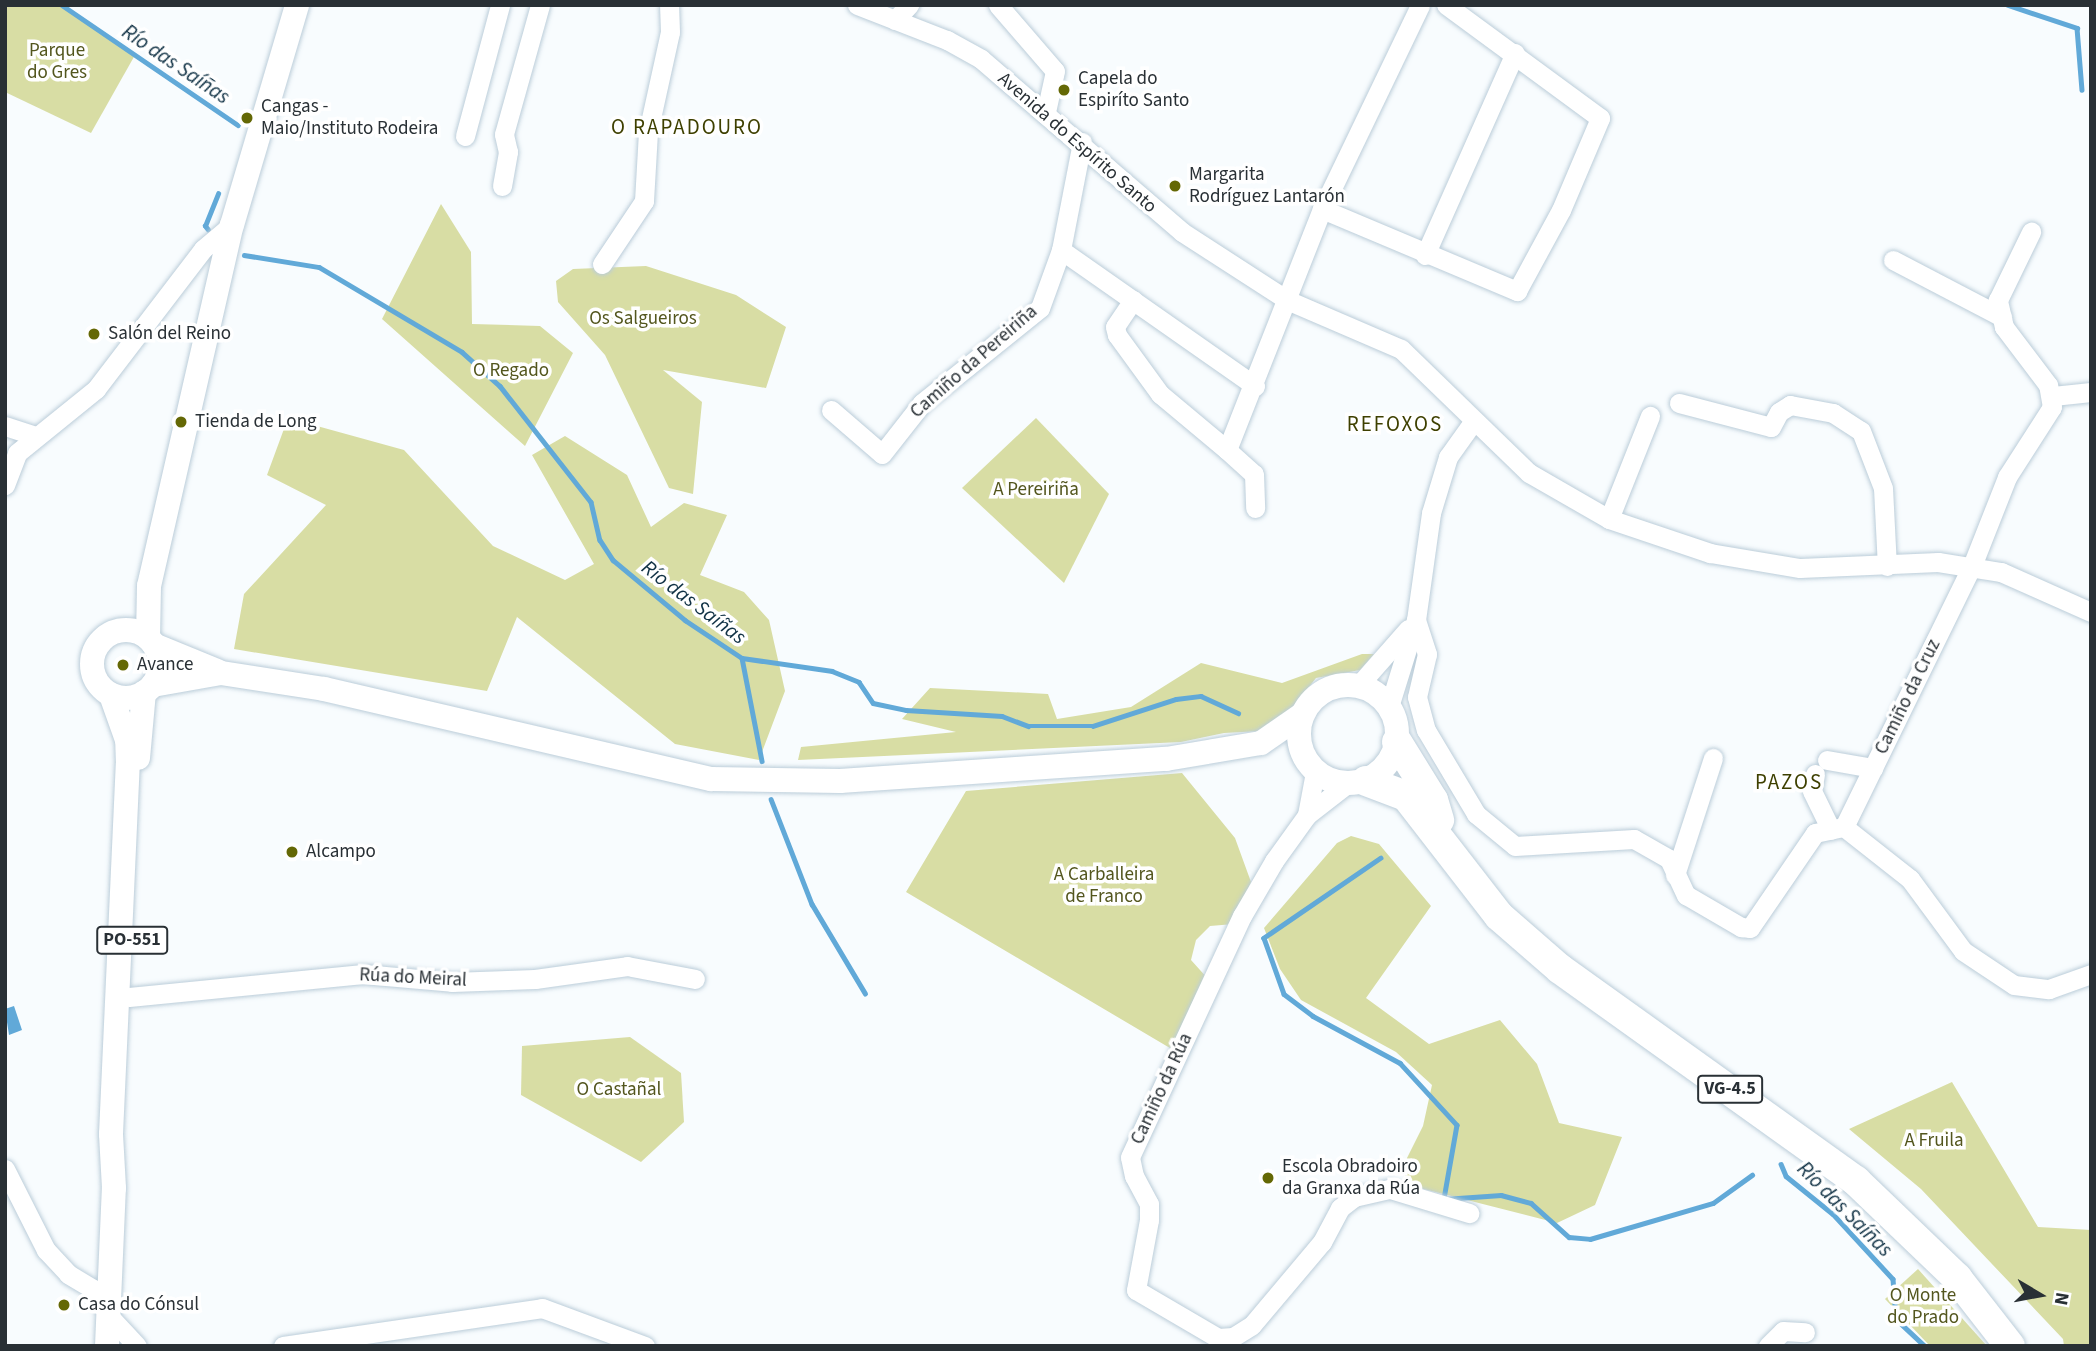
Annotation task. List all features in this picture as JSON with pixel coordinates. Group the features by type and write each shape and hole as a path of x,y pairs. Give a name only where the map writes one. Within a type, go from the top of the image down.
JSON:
{"highway":[{"path":"1397,742 1433,800 1445,840"},
{"path":"1357,782 1406,796 1445,840"},
{"name":"VG-4.5","path":"1445,840 1472,884 1499,916 1560,969 1856,1181 1957,1278 2010,1346"}],"main road":[{"name":"PO-551","path":"107,1346 114,1188 123,1130 128,886 148,688 160,663 151,642 149,586 232,225 297,5"},
{"name":"PO-551","path":"128,886 125,823 127,740 111,695 101,688 92,667 98,644 111,634 149,586"},
{"path":"111,634 129,630 221,673 382,699 711,779 840,781 972,769 1092,767 1261,743 1303,713 1326,690 1358,686 1376,693 1389,707 1397,742 1381,772 1357,782 1261,743"},
{"path":"111,695 122,698 148,688 221,673"},
{"path":"1303,713 1298,734 1309,763"},
{"name":"PO-551","path":"114,1188 110,1134 125,984"}],"street":[{"path":"465,136 500,5"},
{"path":"502,186 508,152 504,134 540,5"},
{"path":"602,264 644,201 648,132 670,32 669,5"},
{"name":"Avenida do Espírito Santo","path":"857,5 902,13 981,59 1082,142 1126,188 1182,232 1287,300 1401,349 1473,422 1529,473 1609,519 1710,553 1800,568 1938,562 1972,566 2038,585 2091,612"},
{"path":"998,5 1055,71 1046,112"},
{"path":"1227,450 1255,386 1322,209 1420,5"},
{"path":"1322,209 1425,255 1517,291 1561,211 1600,118 1515,53 1446,5"},
{"path":"1425,255 1515,53"},
{"name":"Camiño da Pereiriña","path":"831,411 882,454 922,403 1040,308 1061,250 1082,142"},
{"path":"1076,169 1098,159"},
{"path":"5,484 17,453 33,435 96,388 202,248 232,225"},
{"path":"2031,232 1998,300 2002,317 2053,396 2091,393"},
{"path":"1061,250 1255,386"},
{"path":"1893,260 2002,317"},
{"path":"189,266 220,281"},
{"path":"1133,300 1115,327 1117,335 1160,394 1254,474 1255,508"},
{"name":"Camiño da Cruz","path":"1838,829 1873,768 1972,566 2007,477 2052,407 2053,396"},
{"path":"1679,403 1771,427 1779,412 1790,405 1833,414 1861,430 1883,488 1887,566"},
{"path":"1609,519 1650,416"},
{"path":"1389,707 1416,620 1431,513 1448,457 1473,422"},
{"path":"5,426 33,435"},
{"path":"1358,686 1416,620"},
{"path":"1416,620 1427,654 1417,697 1426,730 1476,814 1515,846 1633,839 1669,859 1686,895 1741,927 1750,928 1815,833 1838,829"},
{"path":"1675,875 1713,758"},
{"path":"1307,815 1309,763"},
{"path":"1873,768 1821,767 1812,791 1838,829 1910,879 1963,951 2014,985 2049,989 2091,974"},
{"path":"1307,815 1357,782"},
{"name":"Camiño da Rúa","path":"1213,1342 1136,1290 1149,1220 1149,1204 1134,1177 1130,1157 1242,916 1307,815"},
{"name":"Rúa do Meiral","path":"125,984 363,974 452,982 535,979 627,966 695,979"},
{"path":"5,1169 46,1250 68,1273 93,1289 108,1315 137,1346"},
{"path":"1213,1342 1233,1338 1252,1325 1322,1242 1340,1208 1354,1197 1390,1189 1469,1213"},
{"path":"283,1346 542,1308 645,1346"},
{"path":"1768,1346 1783,1331 1805,1332"}],"green space":[{"name":"Parque do Gres","path":"5,5 62,5 135,55 91,133 5,92"},
{"name":"O Regado","path":"441,204 471,252 472,324 540,326 573,353 525,446 382,319"},
{"name":"Os Salgueiros","path":"646,266 736,295 786,327 766,388 663,370 702,402 693,494 669,488 605,355 558,302 556,281 573,269"},
{"path":"288,418 404,450 493,546 565,580 594,564 532,455 565,436 627,475 651,527 684,503 727,515 700,575 744,592 769,620 785,691 759,760 675,744 517,617 487,691 234,649 244,594 326,505 267,475"},
{"name":"A Pereiriña","path":"1036,418 1109,494 1064,583 962,488"},
{"path":"1362,654 1374,654 1360,670 1316,678 1289,712 1261,731 1224,733 1181,742 798,760 801,747 956,732 902,719 930,688 1048,694 1057,719 1131,707 1201,663 1282,683"},
{"name":"A Carballeira de Franco","path":"1182,773 1235,838 1251,882 1234,924 1210,926 1196,940 1191,960 1209,980 1175,1051 906,892 966,791"},
{"path":"1351,836 1379,844 1431,906 1366,998 1429,1044 1500,1020 1537,1064 1559,1123 1622,1137 1595,1205 1557,1223 1404,1184 1407,1158 1423,1126 1432,1085 1396,1052 1301,1000 1280,969 1264,928 1337,843"},
{"name":"O Castañal","path":"630,1037 681,1073 684,1122 641,1162 521,1095 522,1046"},
{"name":"A Fruila","path":"1952,1082 2038,1227 2091,1230 2091,1346 2064,1346 2063,1339 1921,1189 1849,1129"},
{"name":"O Monte do Prado","path":"1918,1269 1987,1346 1930,1346 1885,1299"}],"water":[{"path":"14,1006 22,1030 9,1035 5,1009"}],"waterway":[{"name":"Río das Saíñas","path":"62,5 238,125"},
{"path":"2008,5 2077,28 2082,90"},
{"name":"Río das Saíñas","path":"208,230 205,226 218,194"},
{"name":"Río das Saíñas","path":"244,255 319,267 462,352 500,386 591,502 600,540 613,560 685,620 742,658 832,671 859,682 873,703 906,710 1002,716 1028,726 1093,726 1176,699 1201,696 1238,713"},
{"path":"742,658 762,761"},
{"path":"771,799 812,904 865,993"},
{"name":"Río das Saíñas","path":"1381,858 1264,938 1284,994 1313,1016 1400,1063 1457,1125 1444,1199 1501,1195 1531,1203 1569,1237 1590,1239 1713,1203 1752,1175"},
{"name":"Río das Saíñas","path":"1781,1164 1786,1176 1833,1214 1893,1279 1896,1319 1925,1346"}],"place":[{"name":"Capela do Espiríto Santo","path":"1064,90"},
{"name":"Cangas - Maio/Instituto Rodeira","path":"247,118"},
{"name":"Margarita Rodríguez Lantarón","path":"1175,186"},
{"name":"Salón del Reino","path":"94,334"},
{"name":"Tienda de Long","path":"181,422"},
{"name":"Avance","path":"123,665"},
{"name":"Alcampo","path":"292,852"},
{"name":"Escola Obradoiro da Granxa da Rúa","path":"1268,1178"},
{"name":"Casa do Cónsul","path":"64,1305"}],"district":[{"name":"O RAPADOURO","path":"687,127"},
{"name":"REFOXOS","path":"1395,424"},
{"name":"PAZOS","path":"1789,782"}]}
